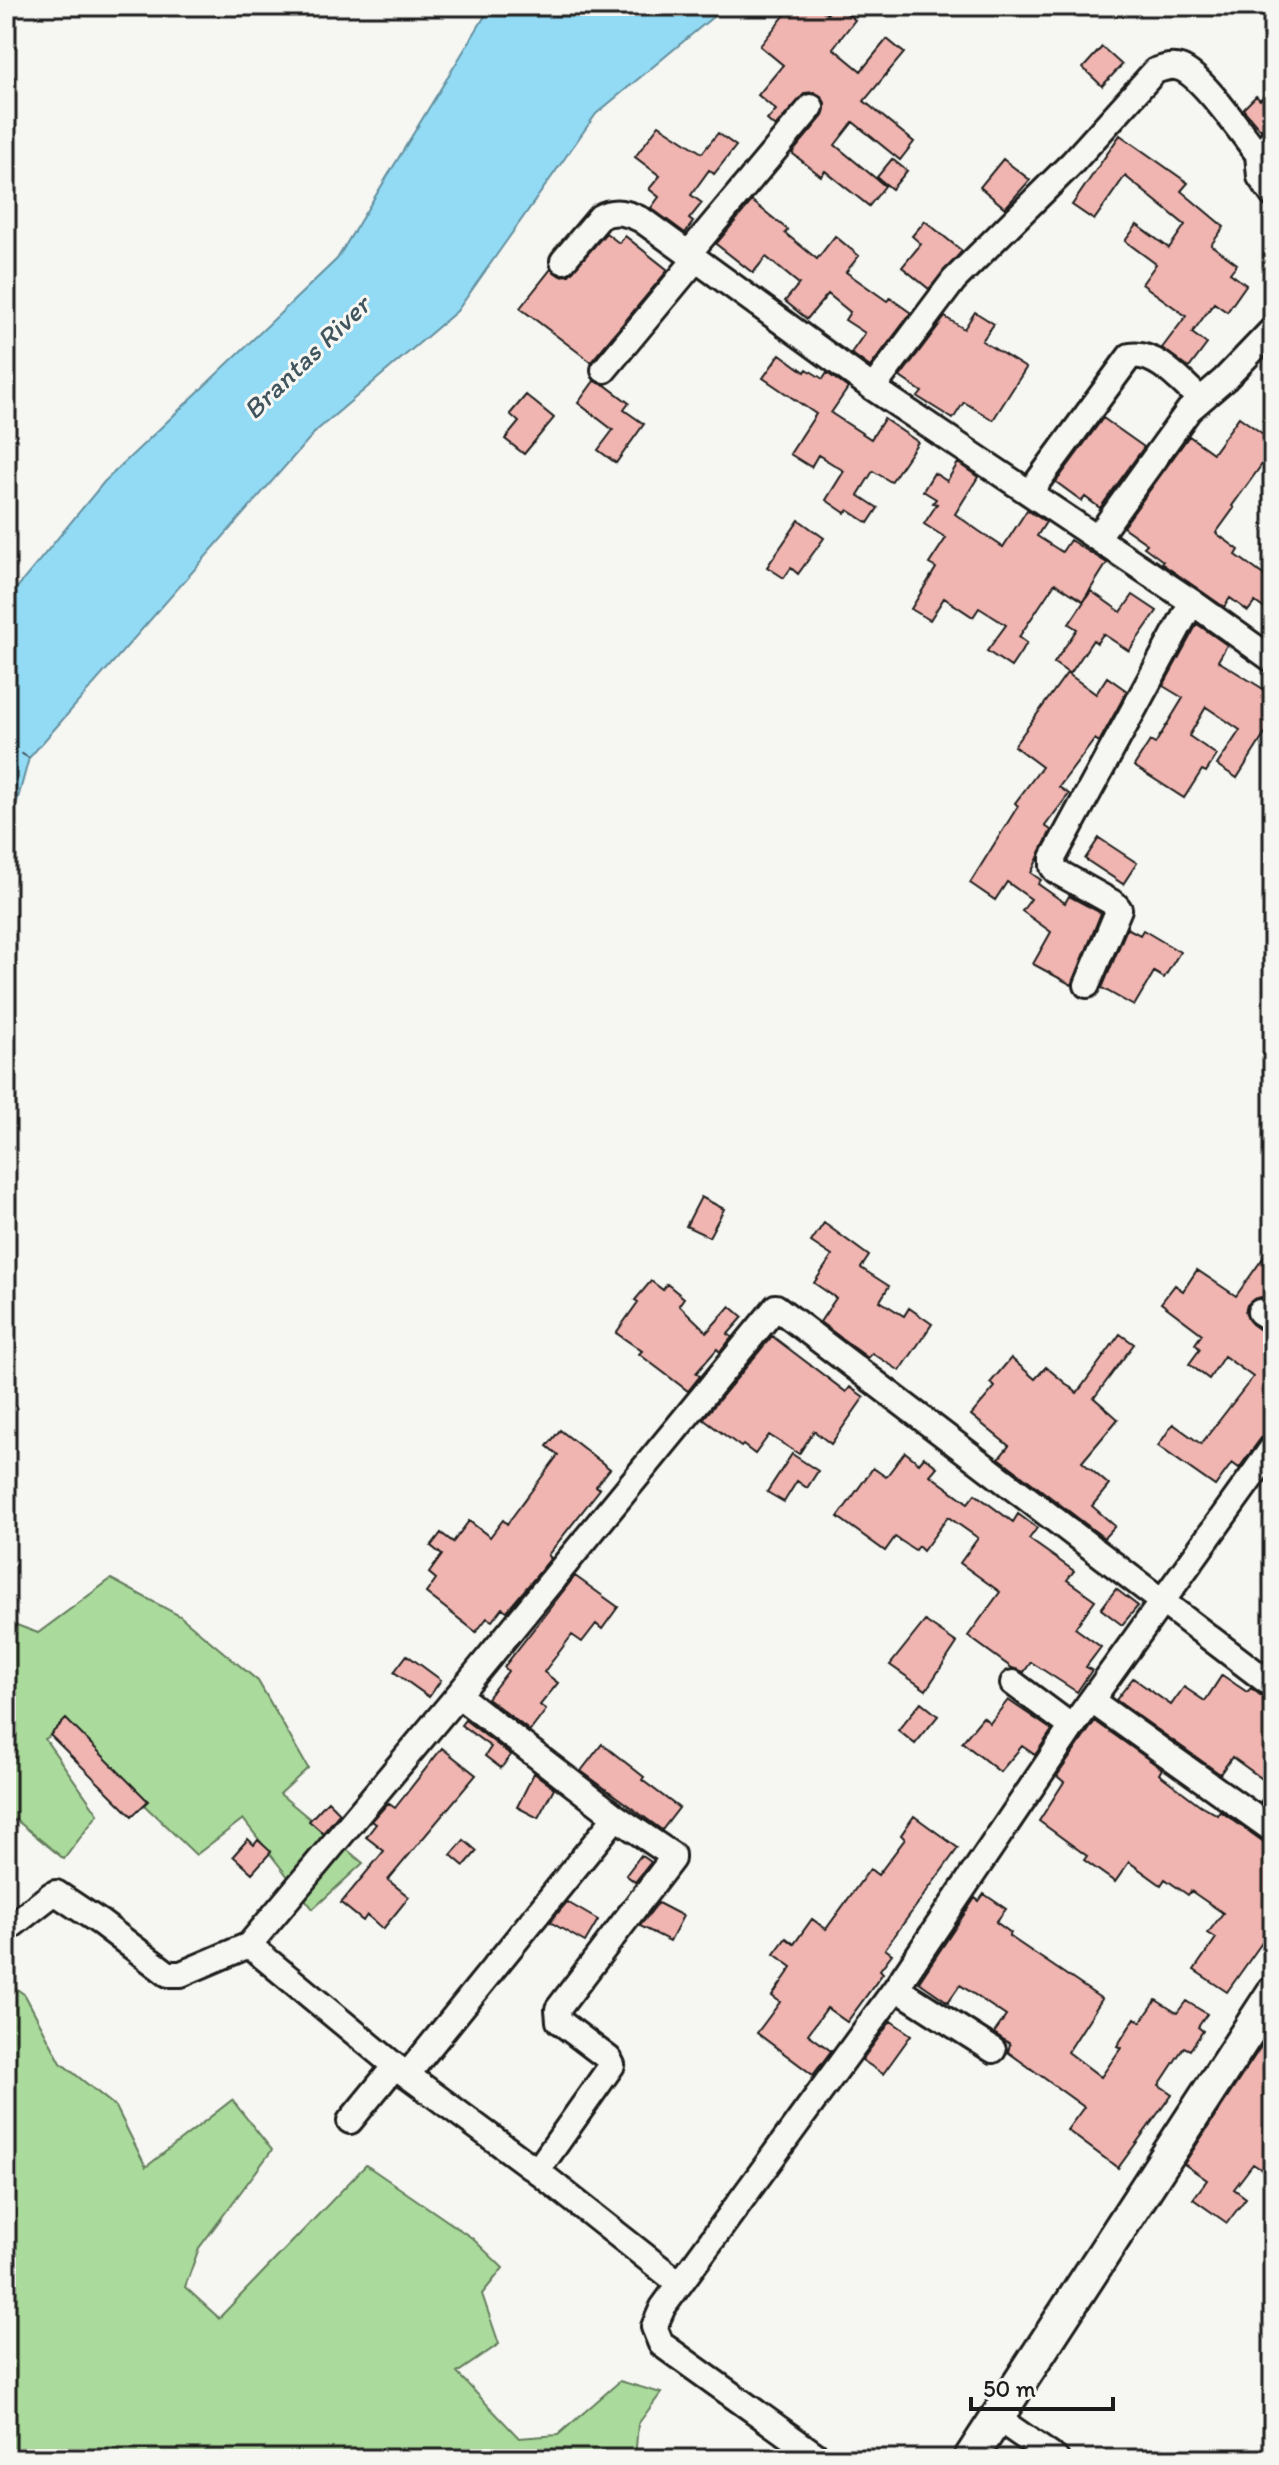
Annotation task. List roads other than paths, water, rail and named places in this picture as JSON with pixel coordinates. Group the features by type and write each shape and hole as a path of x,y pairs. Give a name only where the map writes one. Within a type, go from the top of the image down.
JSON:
{"main road":[{"path":"970,2459 1273,1993"}],"street":[{"path":"873,388 954,280 1072,163 1155,71 1169,66 1181,68 1195,77 1265,147 1260,177 1273,195"},
{"path":"604,370 811,107"},
{"path":"563,261 600,217 614,212 642,220 873,388 1192,602 1273,660"},
{"path":"1097,538 1200,399 1225,379 1273,329"},
{"path":"1030,492 1130,356 1138,355 1151,360 1200,399"},
{"path":"1087,985 1119,909 1056,871 1053,858 1192,602"},
{"path":"6,1930 56,1893 168,1974 181,1974 249,1945 776,1307 1273,1686"},
{"path":"821,2459 661,2344 654,2327 663,2307 896,1988 1072,1727 1273,1447"},
{"path":"1013,1683 1072,1727"},
{"path":"458,1695 616,1817 672,1855 558,2009 559,2021 609,2059 612,2065 537,2171"},
{"path":"1092,1701 1273,1830"},
{"path":"350,2121 401,2071 616,1817"},
{"path":"249,1945 401,2071 537,2171 680,2284"},
{"path":"896,1988 993,2050"},
{"path":"997,2418 1056,2459"}],"water":[{"name":"Brantas River","path":"491,6 726,6 596,114 457,311 316,431 29,758 6,842 6,601 104,482 337,259"}]}
